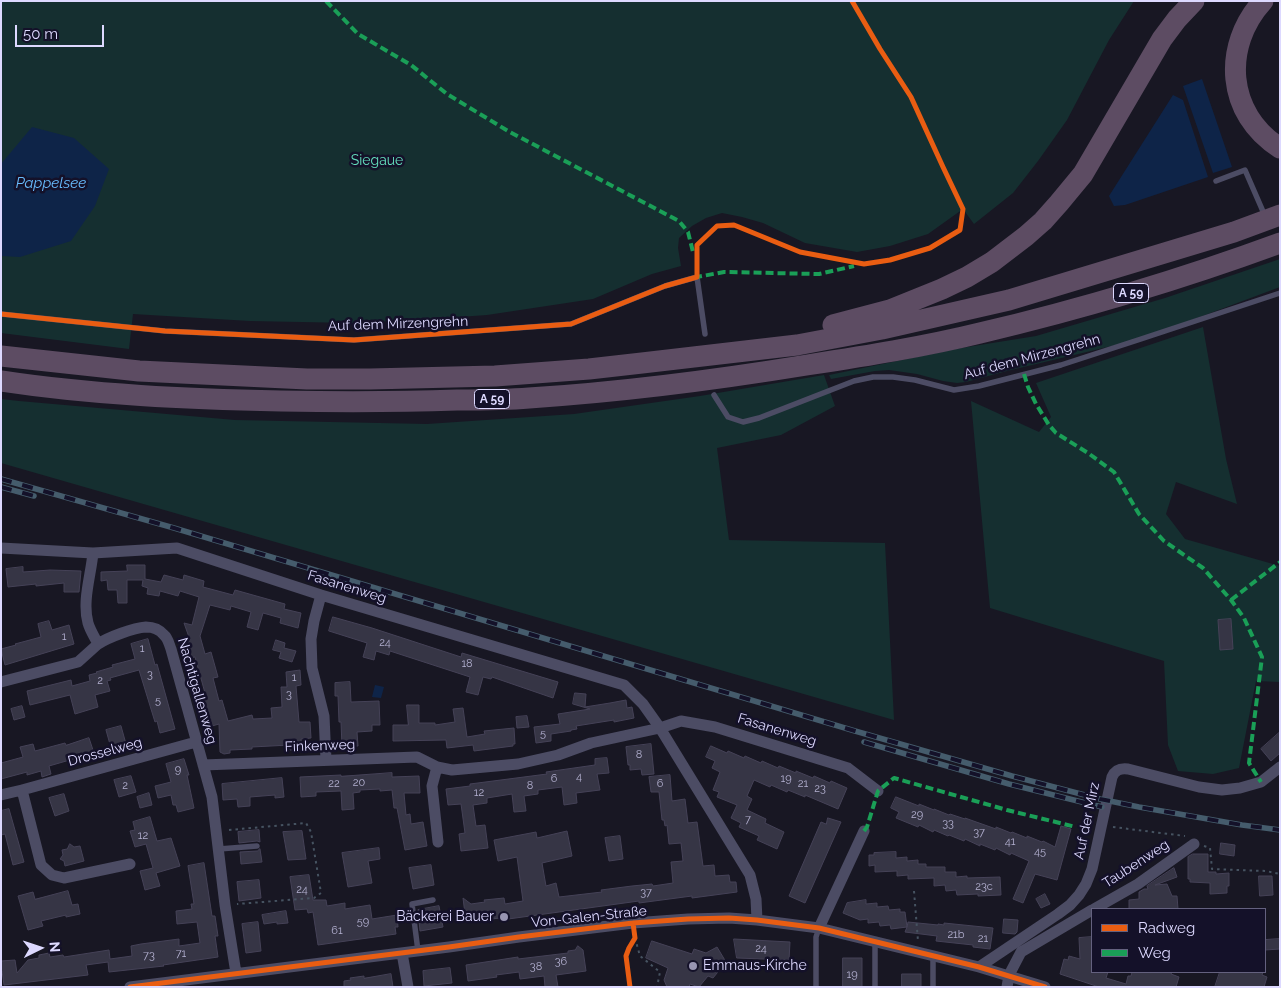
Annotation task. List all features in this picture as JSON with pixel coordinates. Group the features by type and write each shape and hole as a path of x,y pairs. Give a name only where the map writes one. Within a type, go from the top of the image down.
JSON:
{"highway":[{"name":"A 59","path":"701,356 845,323 890,310 967,277 992,262 1043,221 1083,174 1162,39 1194,1"},
{"path":"1263,1 1249,18 1238,43 1235,72 1241,102 1247,114 1265,136 1280,148"},
{"name":"A 59","path":"1,356 167,373 370,379 495,376 642,363 798,345 882,329 1009,300 1234,232 1273,217"},
{"name":"A 59","path":"1,381 136,395 343,402 526,398 633,389 877,354 979,334 1140,291 1280,243"}],"street":[{"name":"Fasanenweg","path":"1,548 93,553 177,548 321,595 624,686 643,704 660,728 750,875 756,899 756,920"},
{"path":"93,553 86,601 88,623 98,644"},
{"path":"321,595 311,639 312,668 324,716 326,760"},
{"name":"Nachtigallenweg","path":"1,682 78,662 98,644 130,631 146,627 155,629 165,636 171,649 212,797 225,905 236,973"},
{"name":"Fasanenweg","path":"660,728 682,722 715,727 848,768 878,791"},
{"name":"Finkenweg","path":"203,765 417,757 437,767 452,770 518,764 558,755 592,743 660,728"},
{"name":"Drosselweg","path":"1,795 196,742"},
{"name":"Auf der Mirz","path":"979,967 1058,914 1079,895 1092,869 1112,777 1118,770 1128,769 1200,787 1222,790 1240,788 1261,782 1280,766"},
{"path":"437,767 432,786 438,842"},
{"path":"22,790 42,865 52,875 64,878 130,864"},
{"path":"819,928 864,831"},
{"name":"Taubenweg","path":"1097,908 1138,884 1194,844"},
{"name":"Taubenweg","path":"1008,981 1021,952 1091,912"},
{"name":"Von-Galen-Straße","path":"130,987 633,923 729,918 819,928 979,967 1008,981 1045,987"},
{"path":"402,953 408,987"}],"lane":[{"path":"1216,181 1245,170 1273,217"},
{"name":"Auf dem Mirzengrehn","path":"1,314 165,331 344,340 364,339 571,324 665,286 697,277 705,334"},
{"name":"Auf dem Mirzengrehn","path":"714,395 728,417 743,422 759,418 854,381 873,376 915,380 954,390 979,386 1079,359 1280,293"},
{"path":"218,849 257,846"},
{"path":"418,951 412,904 433,900"},
{"path":"816,987 816,937 819,928"},
{"path":"874,987 875,941"},
{"path":"933,956 933,987"}],"path":[{"path":"216,831 306,823 311,832 321,893 314,898 225,905"},
{"path":"1122,828 1186,836 1194,844 1210,848 1212,869 1266,871 1280,874"},
{"path":"914,891 919,952"},
{"path":"635,938 640,956 660,972 657,987"}],"green space":[{"name":"Siegaue","path":"1,1 1134,1 1109,40 1067,120 1038,161 1013,193 974,224 963,209 928,234 890,246 857,252 805,243 763,223 722,213 706,218 692,226 679,238 678,248 681,266 652,274 593,299 487,315 352,323 250,321 133,314 129,349 1,333"},
{"path":"1280,259 1280,287 1141,339 966,382 943,381 917,374 889,370 831,379 829,375 955,349 1036,336 1165,298"},
{"path":"1203,327 1226,459 1237,504 1176,482 1166,514 1185,539 1280,566 1280,682 1256,681 1239,768 1213,774 1178,771 1168,745 1164,661 990,608 971,401 1039,432 1051,417 1036,383"},
{"path":"824,375 835,406 781,435 717,448 729,540 885,543 894,720 1,463 1,399 235,420 427,424 574,414 700,396"}],"water":[{"path":"1202,79 1232,167 1213,173 1183,86"},
{"path":"1173,95 1183,100 1208,177 1125,205 1114,206 1109,196"},
{"name":"Pappelsee","path":"32,127 74,138 109,169 95,206 71,241 20,257 1,256 1,164"},
{"path":"375,685 384,687 381,698 372,697"}],"building":[{"path":"127,565 145,565 145,579 161,582 164,575 183,580 184,575 204,581 203,587 233,595 235,590 285,604 284,609 301,613 298,628 280,623 281,618 263,613 258,630 247,627 251,612 231,606 230,610 210,605 200,636 205,654 211,652 218,677 213,678 219,701 222,700 228,721 252,715 253,719 272,718 271,708 282,707 281,687 287,687 286,672 300,670 301,685 296,686 299,722 310,722 311,738 301,739 302,750 290,750 290,745 230,750 230,753 224,754 220,752 219,724 212,726 207,708 203,709 199,695 205,693 195,657 189,658 184,642 190,640 184,623 192,625 199,597 180,591 178,596 160,591 159,596 147,594 148,588 142,586 143,580 127,580 127,603 118,603 117,590 108,590 107,580 101,581 101,572 127,571"},
{"path":"23,567 23,572 50,570 81,571 79,592 64,592 64,583 8,587 6,569"},
{"path":"333,617 461,657 462,653 558,682 553,698 492,677 491,679 483,677 478,695 466,692 470,677 390,651 389,655 376,651 374,660 363,657 367,643 329,631"},
{"path":"1231,619 1233,649 1220,650 1218,620"},
{"path":"49,621 52,630 69,625 74,644 5,665 1,649 41,637 38,624"},
{"path":"148,639 175,729 160,733 139,670 110,678 111,680 107,681 110,691 95,695 98,707 75,714 70,695 30,705 27,691 71,680 72,686 90,681 89,675 113,667 112,665 135,659 131,644"},
{"path":"276,640 285,643 284,648 296,651 292,662 279,658 281,652 273,650"},
{"path":"350,682 351,702 379,701 380,725 372,725 372,731 357,732 358,746 342,747 341,722 339,722 338,696 335,696 335,683"},
{"path":"575,693 586,694 585,707 626,700 627,708 632,707 634,718 576,726 577,729 571,731 551,734 551,741 536,743 534,727 560,724 558,714 590,709 573,704"},
{"path":"407,705 419,705 419,723 435,723 435,725 455,722 453,709 463,708 467,737 485,734 484,731 514,728 515,744 513,746 474,751 473,745 447,748 446,740 393,741 393,725 408,725"},
{"path":"22,706 25,717 14,720 11,709"},
{"path":"527,716 529,727 517,728 516,717"},
{"path":"121,726 126,744 111,748 106,730"},
{"path":"1280,732 1280,753 1271,761 1261,749"},
{"path":"89,738 94,753 49,766 51,774 42,777 41,771 27,775 27,772 1,779 1,763 23,757 20,747 33,744 35,751"},
{"path":"651,744 654,774 642,775 641,769 630,770 626,747"},
{"path":"711,746 761,763 762,761 778,768 779,766 813,778 814,776 830,783 831,781 847,788 838,809 805,795 805,797 788,790 787,792 771,785 770,787 754,780 747,796 752,799 747,810 766,819 765,823 784,832 777,849 757,840 759,836 739,827 741,823 731,818 737,805 717,797 719,792 713,790 720,772 712,768 715,761 706,757"},
{"path":"607,758 609,773 597,774 600,790 576,793 577,803 564,805 562,787 538,790 538,794 524,796 526,811 514,812 512,794 487,798 487,803 473,805 476,826 485,825 488,848 461,851 459,834 465,833 461,804 448,805 446,789 595,765 595,759"},
{"path":"184,759 189,775 187,775 194,808 178,812 176,805 173,805 171,795 158,798 155,786 171,782 166,764"},
{"path":"392,773 392,777 419,776 420,793 404,793 406,815 410,814 411,824 423,822 427,846 405,850 397,808 394,808 392,790 360,790 360,792 353,793 354,809 342,810 341,791 316,792 316,796 301,797 300,777"},
{"path":"670,775 672,801 685,799 688,823 697,822 703,866 714,865 715,876 729,875 730,882 736,882 737,892 639,903 639,901 501,920 500,918 466,922 463,898 471,904 485,902 484,900 504,898 505,904 523,901 517,857 498,861 494,840 536,832 537,838 567,831 572,856 542,863 546,886 556,883 559,897 632,886 652,884 653,886 673,883 671,862 683,861 681,843 669,844 667,825 665,826 664,820 662,820 659,792 651,792 649,777"},
{"path":"131,776 136,792 119,797 114,780"},
{"path":"282,778 284,797 275,798 275,795 250,797 250,806 238,807 237,799 223,800 222,784"},
{"path":"149,793 152,805 140,808 137,797"},
{"path":"64,794 69,811 55,816 49,798"},
{"path":"896,797 949,815 1043,841 1055,847 1061,826 1071,829 1057,880 1035,874 1023,903 1013,899 1029,861 996,848 995,850 980,844 980,846 965,839 964,841 934,830 933,832 919,825 918,827 896,818 899,812 891,808"},
{"path":"9,809 24,862 13,865 5,834 1,835 1,811"},
{"path":"150,817 157,841 171,838 180,866 156,873 160,886 145,890 140,871 153,868 146,844 135,847 130,831 135,830 133,822"},
{"path":"828,818 841,822 805,903 789,896 821,822 826,824"},
{"path":"259,830 260,842 239,843 238,832"},
{"path":"302,831 306,859 288,860 283,832"},
{"path":"620,836 623,859 609,861 605,838"},
{"path":"1221,843 1235,845 1234,856 1220,854"},
{"path":"70,844 74,847 80,846 84,861 65,866 64,861 60,859 63,855 62,850 67,849"},
{"path":"379,848 380,859 368,861 372,883 348,887 342,853"},
{"path":"260,849 262,862 241,864 240,852 257,851"},
{"path":"896,852 896,858 907,857 907,861 918,860 918,864 926,864 926,867 945,867 945,872 956,872 956,877 1000,877 1001,895 957,895 956,890 946,891 945,885 934,886 934,878 908,879 908,875 897,876 897,871 875,872 875,865 869,866 869,855"},
{"path":"1193,854 1208,854 1208,872 1216,872 1216,874 1229,873 1227,893 1210,894 1210,883 1190,882 1190,879 1188,879 1188,857"},
{"path":"204,863 212,916 215,916 218,936 215,936 218,957 164,966 109,972 108,962 86,965 88,975 4,985 1,961 15,960 17,973 28,960 39,958 39,955 49,953 50,957 63,955 64,957 109,950 110,959 132,956 131,946 141,944 179,939 179,946 200,943 197,922 177,924 176,911 192,909 191,904 194,904 188,866"},
{"path":"431,865 434,885 413,889 409,868"},
{"path":"1174,868 1177,877 1155,885 1167,884 1172,896 1177,896 1178,908 1129,908 1129,900 1139,899 1139,892 1148,889 1147,886"},
{"path":"309,875 313,900 326,900 327,906 345,903 345,909 370,905 372,919 397,915 398,927 395,927 396,934 318,945 313,912 308,913 307,909 295,910 290,877"},
{"path":"1259,876 1272,876 1273,895 1260,896"},
{"path":"259,880 261,898 239,901 237,882"},
{"path":"68,891 72,905 78,904 80,914 41,921 43,926 28,930 18,896 33,892 35,899"},
{"path":"1045,894 1050,904 1041,908 1036,899"},
{"path":"866,900 866,904 877,903 877,907 888,906 889,910 900,909 900,912 905,912 907,927 891,929 890,925 880,926 879,922 868,923 868,919 860,920 843,913 847,903"},
{"path":"439,906 443,927 420,931 418,910"},
{"path":"286,911 288,923 264,924 262,915"},
{"path":"1004,919 1018,920 1017,932 1015,934 1003,933"},
{"path":"258,922 261,951 246,953 242,924"},
{"path":"908,922 938,925 944,925 944,923 993,928 990,949 936,941 937,936 905,932"},
{"path":"1091,937 1091,973 1108,973 1106,978 1126,984 1128,976 1131,976 1132,973 1172,973 1179,977 1176,987 1099,987 1060,974 1064,959 1068,960 1069,956 1080,959 1079,938"},
{"path":"734,939 790,942 789,960 737,958"},
{"path":"1280,939 1280,949 1266,950 1266,940"},
{"name":"Emmaus-Kirche","path":"652,941 692,954 694,949 706,953 717,947 726,962 713,978 708,976 699,987 690,984 689,987 667,987 664,980 668,968 646,958"},
{"path":"578,946 583,950 586,971 556,975 558,987 545,987 544,976 520,979 519,972 468,981 466,965 518,957 518,959 568,953 568,951 575,950"},
{"path":"843,958 862,958 862,987 843,987"},
{"path":"450,968 452,983 424,986 423,971"},
{"path":"1220,973 1263,973 1262,975 1267,977 1264,987 1215,987"},
{"path":"391,974 393,987 344,987 344,981 351,980 350,978"},
{"path":"902,974 921,974 921,987 902,987"}],"railway":[{"path":"1,479 174,528 1012,776 1139,807 1280,830"},
{"path":"1,487 34,496"},
{"path":"864,742 1009,784 1102,807"}],"marked path":[{"path":"326,1 358,34 411,65 447,94 508,131 679,221 688,232 693,252"},
{"path":"697,274 697,277 724,272 819,274 854,266"},
{"path":"1024,374 1036,404 1056,433 1114,472 1139,514 1164,541 1203,568 1244,618 1262,657 1249,763 1261,782"},
{"path":"1231,600 1280,562"},
{"path":"864,831 867,827 878,791 894,778 1007,810 1076,827"}],"cycle path":[{"path":"1,314 165,331 354,340 571,324 665,286 697,277 697,245 717,226 734,225 800,252 864,264 890,260 930,248 960,230 963,209 911,97 852,1"},
{"path":"130,987 633,923 729,918 819,928 979,967 1045,987"},
{"path":"630,987 626,956 635,938 633,923"}],"place":[{"name":"Bäckerei Bauer","path":"504,917"},
{"name":"Emmaus-Kirche","path":"693,966"}]}
